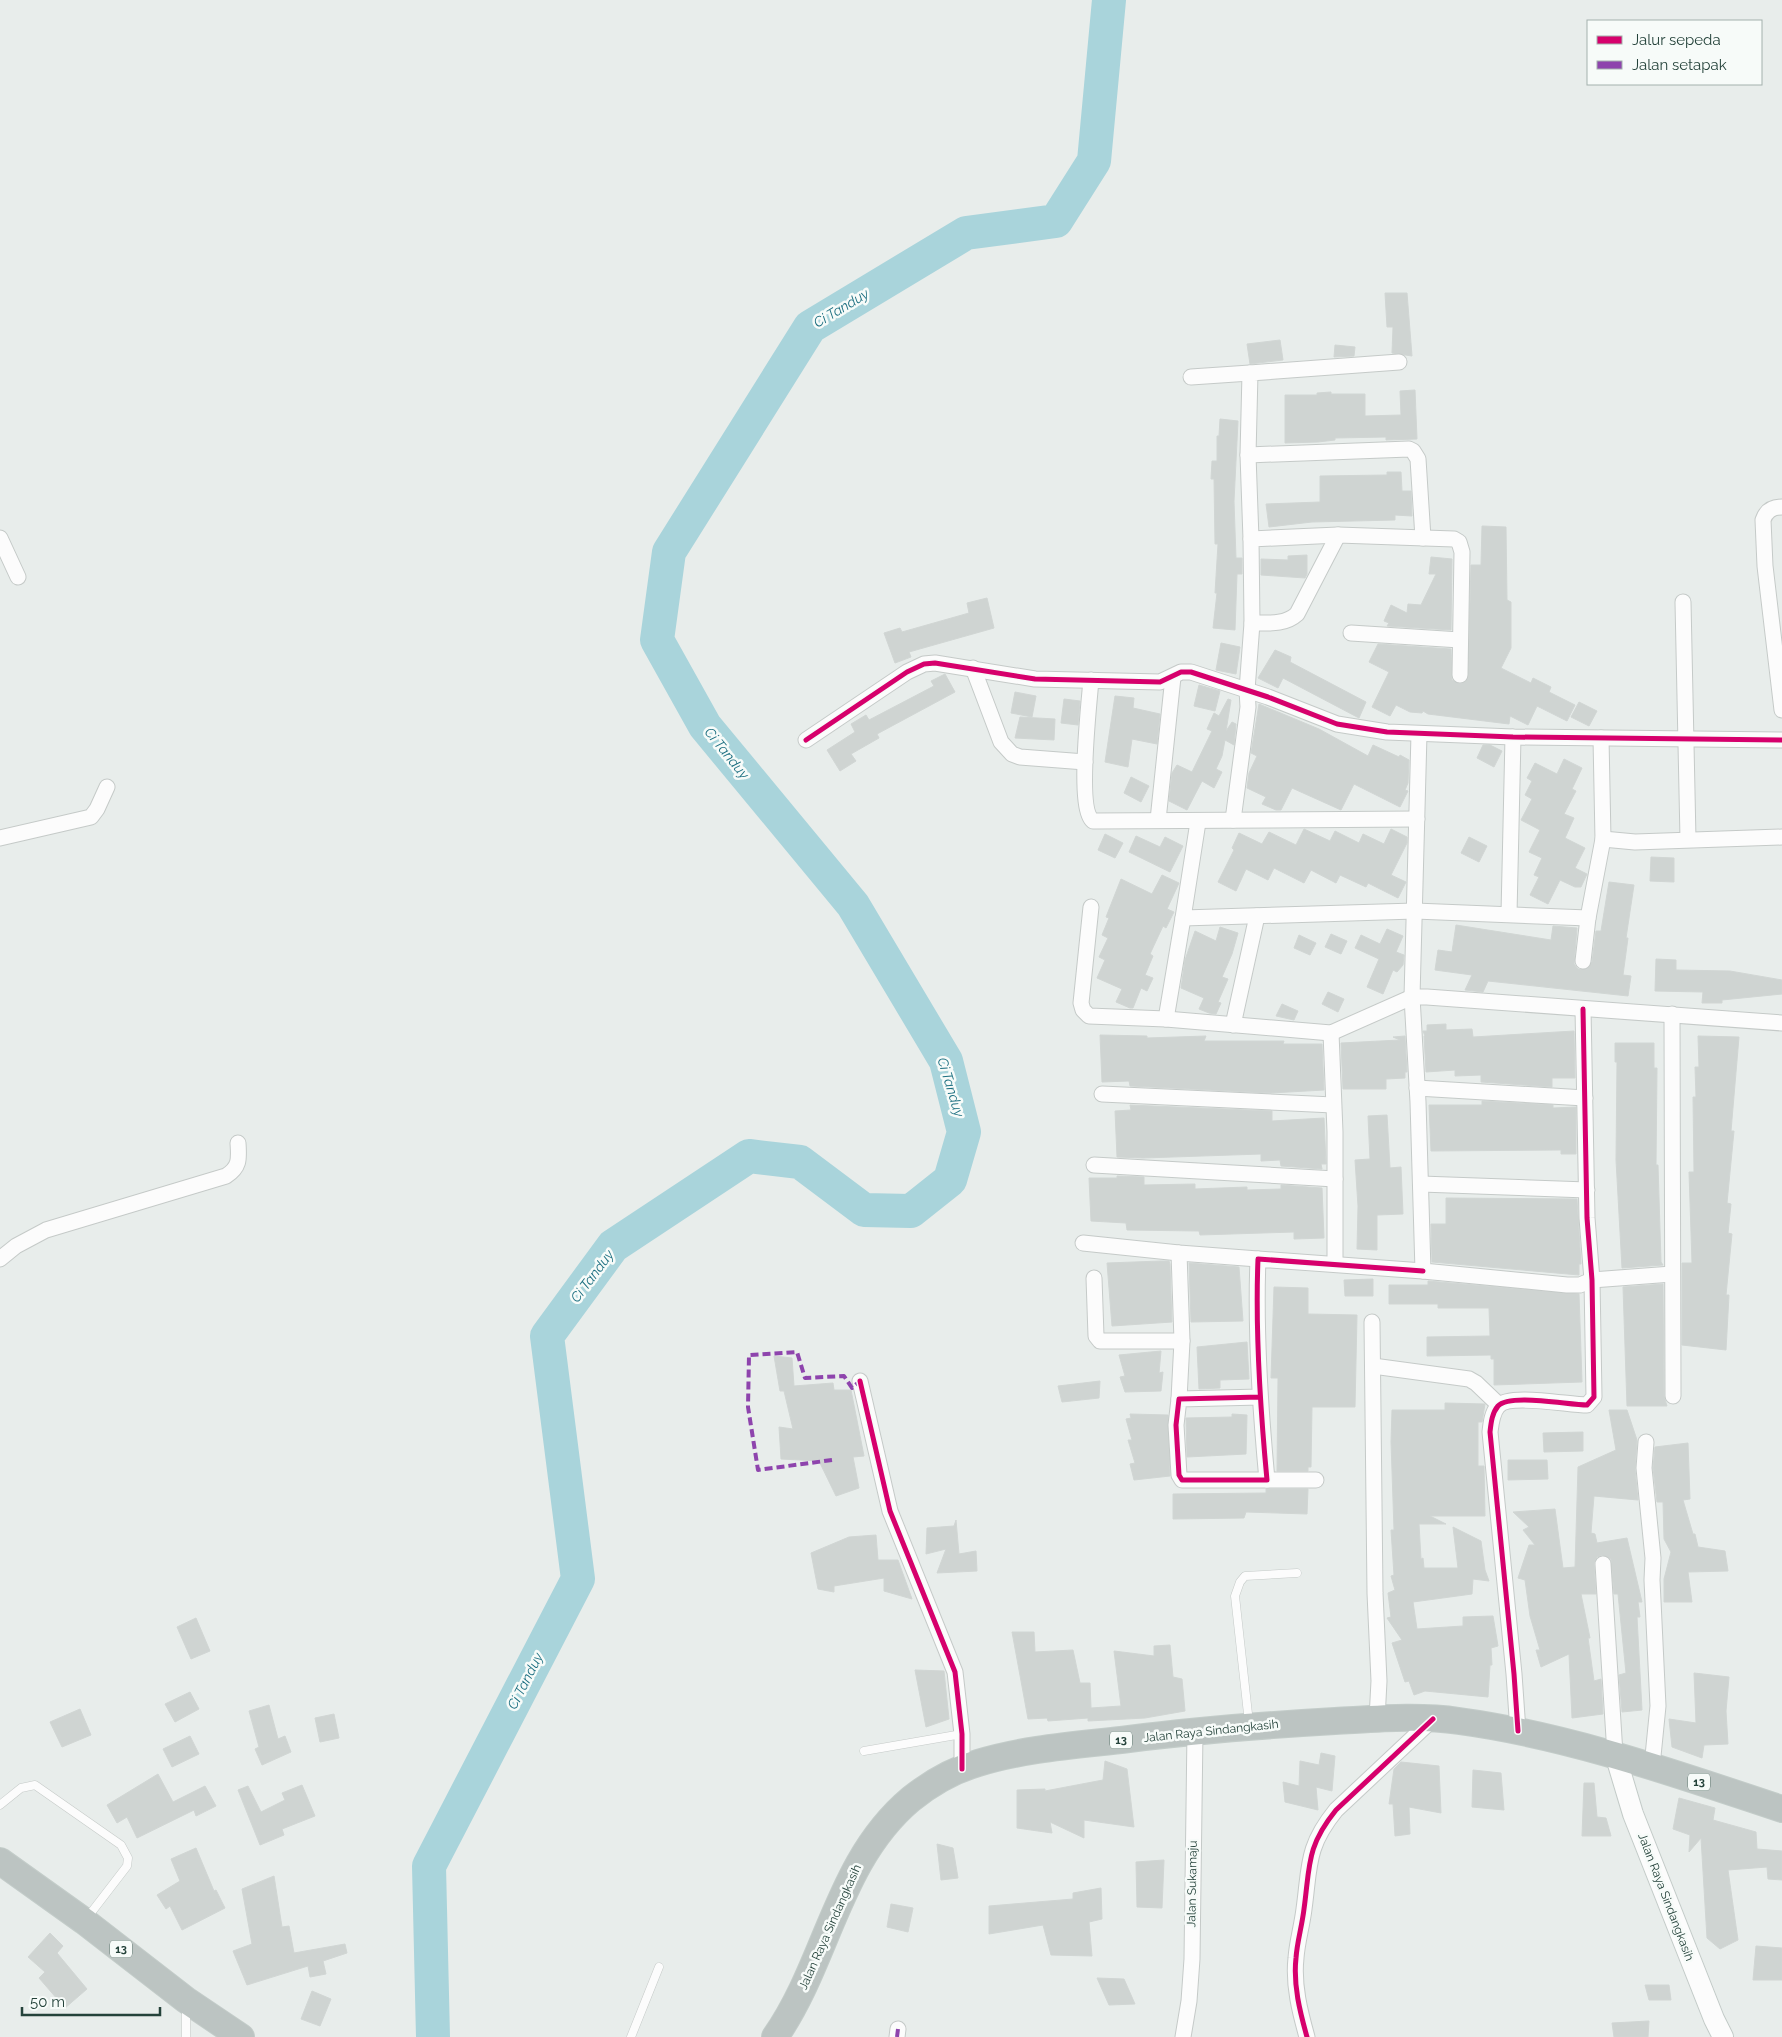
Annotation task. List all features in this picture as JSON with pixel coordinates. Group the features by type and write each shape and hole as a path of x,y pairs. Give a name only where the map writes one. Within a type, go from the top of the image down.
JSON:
{"highway":[{"name":"Jalan Raya Sindangkasih","path":"774,2037 791,2014 816,1964 850,1876 862,1856 891,1819 911,1800 935,1782 981,1762 1037,1750 1249,1725 1377,1718 1455,1720 1518,1731 1616,1754 1782,1810"},
{"name":"13","path":"0,1861 84,1921 186,2000 241,2037"}],"main road":[{"name":"Jalan Raya Sindangkasih","path":"1616,1754 1633,1814 1714,2019 1723,2037"}],"street":[{"path":"1191,377 1399,362"},
{"path":"1233,820 1247,714 1252,623 1248,455 1250,373"},
{"path":"1248,455 1409,449 1413,451 1418,459 1422,538"},
{"path":"1782,507 1770,510 1765,514 1763,520 1777,634 1782,710"},
{"path":"1251,539 1338,535 1454,539 1462,546 1460,675"},
{"path":"1252,623 1291,620 1297,614 1338,535"},
{"path":"0,538 18,577"},
{"path":"1683,602 1688,839"},
{"path":"1351,633 1460,640"},
{"path":"806,740 914,668 935,663 1035,679 1160,682 1181,672 1191,672 1247,690 1337,724 1419,734 1782,740"},
{"path":"973,668 1001,742 1006,749 1020,757 1085,762"},
{"path":"1158,820 1173,677"},
{"path":"1091,680 1085,762 1087,812 1089,819 1099,823 1158,820 1198,822 1233,820 1417,819"},
{"path":"1419,734 1412,997 1423,1270"},
{"path":"1510,914 1513,737"},
{"path":"1583,961 1588,918 1603,839 1601,738"},
{"path":"0,838 91,817 97,809 107,787"},
{"path":"1166,1019 1198,822"},
{"path":"1603,839 1635,842 1688,839 1782,838"},
{"path":"1091,907 1081,1003 1083,1010 1089,1016 1166,1019 1332,1033 1412,997 1782,1023"},
{"path":"1183,918 1415,911 1588,918"},
{"path":"1233,1025 1257,916"},
{"path":"1498,1405 1516,1400 1565,1405 1587,1405 1593,1401 1592,1280 1587,1190 1584,1009"},
{"path":"1672,1014 1673,1396"},
{"path":"1332,1033 1335,1263"},
{"path":"1417,1088 1585,1098"},
{"path":"1102,1094 1333,1105"},
{"path":"0,1259 16,1246 46,1230 226,1176 235,1170 239,1163 238,1143"},
{"path":"1094,1165 1335,1179"},
{"path":"1420,1184 1587,1190"},
{"path":"1083,1243 1180,1253 1423,1270 1567,1285 1580,1285 1592,1280 1672,1274"},
{"path":"1180,1253 1182,1340 1176,1425 1179,1475 1182,1480 1316,1480"},
{"path":"1258,1259 1256,1302 1260,1397 1267,1480"},
{"path":"1094,1278 1096,1336 1100,1341 1182,1340"},
{"path":"1372,1322 1375,1593 1379,1681 1377,1718"},
{"path":"1373,1366 1469,1379 1476,1383 1498,1405"},
{"path":"860,1382 890,1511 955,1672 962,1734 962,1769"},
{"path":"1179,1399 1260,1397"},
{"path":"1498,1405 1491,1422 1490,1432 1518,1731"},
{"path":"1646,1442 1644,1468 1653,1558 1652,1580 1658,1706 1652,1766"},
{"path":"1603,1564 1616,1754"},
{"path":"1307,2037 1298,2000 1296,1958 1304,1911 1306,1879 1313,1846 1323,1826 1336,1810 1433,1720"},
{"name":"Jalan Sukamaju","path":"1183,2037 1189,2001 1192,1959 1195,1731"}],"lane":[{"path":"1249,1725 1235,1596 1237,1589 1245,1576 1297,1574"},
{"path":"864,1751 962,1734"},
{"path":"0,1805 21,1788 35,1785 121,1845 128,1858 127,1866 84,1921"},
{"path":"631,2037 659,1967"},
{"path":"186,2000 186,2037"}],"building":[{"path":"1385,293 1407,293 1412,356 1392,353 1393,327 1387,327"},
{"path":"1280,340 1283,360 1250,364 1247,344"},
{"path":"1335,345 1355,347 1354,356 1334,357"},
{"path":"1415,390 1417,439 1386,440 1386,437 1335,438 1335,440 1318,442 1285,443 1285,395 1317,395 1317,393 1331,392 1331,394 1365,394 1365,416 1401,415 1400,391"},
{"path":"1220,419 1238,421 1234,501 1236,558 1242,558 1242,574 1237,574 1235,630 1213,628 1217,593 1215,593 1218,544 1215,544 1214,479 1211,479 1212,461 1217,461 1217,436 1219,436"},
{"path":"1387,472 1401,472 1402,491 1411,491 1412,516 1395,515 1395,520 1312,522 1269,527 1266,504 1320,502 1320,476 1387,475"},
{"path":"1482,526 1506,527 1507,600 1511,602 1511,648 1501,668 1531,683 1533,678 1551,687 1549,692 1575,705 1567,721 1537,706 1528,725 1510,716 1509,724 1428,714 1423,711 1422,713 1410,712 1396,705 1390,716 1372,707 1389,672 1369,662 1378,644 1451,649 1452,680 1460,684 1468,679 1471,565 1481,565"},
{"path":"1307,555 1307,574 1305,578 1261,575 1261,559 1288,560 1288,556"},
{"path":"1431,557 1452,559 1451,630 1387,626 1389,623 1384,621 1391,605 1407,613 1408,604 1421,605 1436,574 1429,574"},
{"path":"987,598 994,628 909,652 911,657 895,663 884,633 900,628 902,632 969,613 967,603"},
{"path":"1221,643 1240,647 1236,674 1216,670"},
{"path":"1275,650 1291,657 1290,662 1366,702 1359,718 1283,678 1278,688 1258,678"},
{"path":"945,674 955,692 877,734 879,738 851,754 856,761 840,771 827,750 855,732 851,724 866,715 869,720 934,686 931,681"},
{"path":"1199,685 1220,691 1215,711 1194,706"},
{"path":"1015,692 1036,696 1032,717 1011,713"},
{"path":"1115,696 1134,698 1133,708 1160,714 1157,744 1132,739 1128,767 1105,762"},
{"path":"1064,699 1080,701 1078,725 1061,723"},
{"path":"1228,699 1231,700 1226,731 1232,722 1236,724 1234,745 1225,740 1222,756 1216,769 1222,772 1214,788 1202,781 1187,810 1169,801 1172,773 1177,765 1192,772 1212,731 1207,729 1214,713 1219,716"},
{"path":"1579,702 1597,711 1589,726 1571,717"},
{"path":"1259,704 1319,729 1368,756 1373,745 1409,760 1408,783 1405,790 1408,791 1400,807 1354,784 1341,810 1292,788 1281,810 1276,810 1262,804 1266,797 1247,788 1249,773 1257,756 1251,753"},
{"path":"1020,717 1055,719 1054,740 1015,738"},
{"path":"1483,745 1490,745 1502,751 1494,767 1477,758"},
{"path":"1564,759 1582,768 1572,789 1576,791 1564,814 1574,818 1565,838 1585,848 1575,868 1587,874 1581,887 1575,887 1560,880 1548,904 1530,895 1539,877 1534,875 1542,858 1529,852 1540,830 1521,820 1532,799 1525,795 1532,781 1527,778 1535,763 1557,774"},
{"path":"1131,777 1149,786 1141,802 1124,793"},
{"path":"1304,829 1330,841 1335,831 1359,843 1363,834 1384,844 1391,829 1407,837 1407,843 1391,875 1406,882 1398,898 1368,883 1366,887 1340,875 1336,883 1311,870 1304,883 1274,868 1268,880 1246,869 1236,891 1218,882 1234,850 1232,848 1239,833 1262,844 1269,832 1296,845"},
{"path":"1105,834 1123,843 1115,858 1098,850"},
{"path":"1136,836 1160,847 1165,837 1183,846 1170,872 1129,852"},
{"path":"1469,837 1487,846 1479,862 1461,853"},
{"path":"1651,857 1674,858 1674,882 1650,881"},
{"path":"1162,875 1179,883 1167,909 1174,912 1166,928 1163,926 1150,954 1153,956 1145,975 1153,978 1147,991 1141,988 1133,1008 1130,1008 1116,1002 1122,989 1097,978 1105,960 1099,957 1108,938 1102,935 1109,918 1106,917 1121,879 1152,894"},
{"path":"1609,882 1634,885 1626,938 1628,938 1623,975 1631,976 1628,996 1488,981 1483,992 1465,990 1472,975 1435,970 1438,950 1452,952 1456,925 1551,940 1553,926 1577,928 1574,964 1578,969 1587,969 1592,962 1596,931 1601,931"},
{"path":"1220,927 1238,933 1232,954 1222,977 1228,979 1218,1002 1221,1003 1216,1014 1199,1009 1204,998 1181,988 1185,960 1195,931 1216,941"},
{"path":"1387,929 1403,936 1396,952 1404,955 1403,965 1397,972 1393,970 1383,994 1367,987 1379,959 1355,948 1361,935 1380,944"},
{"path":"1331,934 1347,941 1341,954 1325,947"},
{"path":"1299,935 1316,943 1310,955 1294,948"},
{"path":"1656,959 1676,960 1676,970 1730,971 1782,980 1782,994 1722,1000 1722,1003 1702,1003 1703,992 1655,991"},
{"path":"1328,992 1344,999 1338,1012 1322,1004"},
{"path":"1282,1004 1298,1011 1294,1020 1276,1016"},
{"path":"1446,1024 1446,1030 1472,1029 1473,1037 1574,1031 1575,1078 1552,1078 1552,1087 1481,1082 1481,1075 1455,1076 1455,1070 1426,1072 1425,1036 1423,1031 1427,1031 1427,1025"},
{"path":"1100,1035 1147,1036 1147,1038 1206,1036 1204,1041 1284,1041 1283,1044 1322,1044 1324,1090 1271,1093 1130,1086 1129,1081 1102,1082"},
{"path":"1405,1036 1407,1072 1405,1072 1405,1078 1386,1079 1386,1089 1343,1089 1341,1043 1400,1040 1393,1037"},
{"path":"1698,1036 1739,1037 1731,1131 1734,1131 1727,1203 1731,1204 1728,1233 1732,1234 1726,1295 1729,1295 1726,1350 1682,1345 1682,1263 1692,1263 1689,1172 1694,1172 1693,1097 1696,1097 1695,1067 1699,1067"},
{"path":"1615,1043 1654,1043 1654,1068 1657,1068 1656,1165 1658,1165 1661,1262 1663,1265 1622,1268 1616,1160 1617,1062 1615,1062"},
{"path":"1482,1101 1553,1105 1553,1108 1576,1107 1576,1154 1561,1154 1561,1150 1431,1151 1429,1105 1482,1105"},
{"path":"1130,1105 1272,1111 1272,1121 1324,1118 1326,1164 1321,1164 1322,1169 1281,1166 1280,1160 1261,1161 1261,1154 1143,1158 1117,1157 1115,1111 1131,1110"},
{"path":"1387,1115 1390,1168 1401,1167 1403,1214 1377,1215 1377,1250 1357,1249 1358,1206 1355,1160 1370,1159 1368,1116"},
{"path":"1117,1176 1144,1177 1144,1185 1195,1184 1195,1189 1247,1187 1247,1190 1281,1189 1281,1185 1322,1188 1324,1238 1294,1239 1294,1232 1200,1235 1199,1231 1127,1230 1126,1223 1091,1221 1089,1178 1117,1178"},
{"path":"1446,1198 1577,1199 1581,1264 1579,1264 1579,1275 1432,1262 1431,1224 1446,1224"},
{"path":"1169,1261 1172,1322 1112,1326 1107,1263"},
{"path":"1189,1263 1239,1267 1243,1321 1191,1322"},
{"path":"1373,1279 1373,1296 1345,1296 1344,1280"},
{"path":"1428,1281 1579,1294 1582,1382 1494,1385 1494,1359 1491,1359 1491,1355 1427,1356 1427,1337 1490,1336 1489,1308 1438,1308 1438,1304 1389,1304 1389,1285 1428,1285"},
{"path":"1663,1284 1664,1396 1667,1406 1627,1406 1623,1287"},
{"path":"1274,1287 1308,1288 1308,1314 1357,1315 1355,1407 1312,1407 1311,1467 1308,1467 1308,1471 1277,1471 1278,1378 1271,1378"},
{"path":"1247,1342 1249,1379 1220,1380 1220,1388 1199,1389 1197,1347"},
{"path":"1161,1351 1159,1373 1163,1372 1161,1391 1125,1392 1120,1377 1125,1376 1119,1355"},
{"path":"774,1356 792,1358 794,1386 833,1383 834,1390 851,1390 864,1456 853,1457 859,1488 836,1496 819,1461 781,1459 779,1427 793,1429 784,1391 780,1391"},
{"path":"1100,1381 1099,1398 1062,1402 1058,1386"},
{"path":"1445,1403 1485,1404 1482,1422 1478,1422 1478,1466 1484,1466 1485,1516 1430,1516 1446,1524 1419,1524 1421,1559 1423,1558 1424,1568 1458,1568 1453,1527 1481,1541 1485,1570 1489,1581 1473,1579 1472,1594 1413,1602 1417,1629 1463,1626 1463,1617 1493,1616 1498,1646 1491,1648 1492,1665 1490,1665 1488,1697 1425,1691 1414,1695 1409,1681 1405,1682 1392,1643 1402,1640 1387,1618 1391,1617 1388,1593 1395,1590 1391,1576 1394,1575 1391,1530 1394,1530 1391,1442 1392,1410 1445,1410"},
{"path":"1609,1410 1627,1410 1637,1440 1635,1469 1638,1500 1594,1496 1591,1533 1595,1534 1597,1543 1627,1538 1642,1602 1638,1602 1640,1617 1637,1617 1642,1710 1622,1712 1619,1675 1626,1673 1618,1594 1614,1594 1611,1559 1602,1555 1597,1557 1594,1564 1596,1594 1581,1594 1590,1638 1588,1638 1594,1681 1601,1679 1603,1714 1572,1718 1569,1654 1541,1667 1536,1650 1540,1650 1530,1616 1525,1580 1518,1578 1529,1545 1535,1545 1523,1530 1529,1527 1513,1512 1555,1509 1563,1568 1575,1567 1578,1467 1616,1450"},
{"path":"1130,1414 1168,1415 1170,1476 1134,1480 1130,1464 1135,1463 1128,1440 1132,1440 1126,1419 1131,1418"},
{"path":"1232,1414 1247,1415 1246,1454 1187,1457 1186,1418 1232,1417"},
{"path":"1583,1432 1583,1451 1544,1452 1543,1433"},
{"path":"1688,1443 1690,1499 1683,1500 1693,1534 1695,1534 1698,1547 1725,1551 1728,1571 1688,1572 1692,1602 1664,1602 1664,1579 1671,1552 1664,1539 1663,1502 1657,1502 1653,1468 1655,1447"},
{"path":"1508,1460 1547,1460 1548,1479 1508,1480"},
{"path":"1266,1489 1308,1489 1307,1514 1246,1512 1244,1518 1173,1519 1173,1494 1266,1493"},
{"path":"956,1520 959,1554 976,1551 977,1571 937,1573 946,1549 926,1554 927,1528 954,1526"},
{"path":"876,1535 878,1560 898,1560 912,1599 884,1591 884,1578 834,1586 834,1592 818,1589 811,1553 849,1537"},
{"path":"196,1618 210,1651 191,1659 177,1627"},
{"path":"1012,1632 1034,1632 1035,1652 1073,1650 1080,1683 1090,1683 1091,1708 1121,1706 1114,1651 1154,1656 1154,1646 1170,1645 1173,1677 1182,1679 1185,1711 1145,1718 1088,1721 1088,1718 1048,1721 1047,1718 1028,1719"},
{"path":"915,1670 944,1671 949,1719 926,1727"},
{"path":"1694,1673 1729,1677 1726,1711 1728,1744 1704,1745 1702,1758 1672,1747 1669,1719 1696,1723"},
{"path":"190,1692 199,1709 175,1722 165,1704"},
{"path":"269,1705 278,1739 285,1736 291,1752 262,1765 255,1749 259,1747 249,1711"},
{"path":"80,1709 91,1735 62,1747 50,1722"},
{"path":"334,1714 339,1738 320,1742 315,1718"},
{"path":"190,1736 199,1754 172,1767 163,1749"},
{"path":"1321,1753 1335,1756 1332,1791 1316,1787 1318,1810 1285,1802 1283,1782 1299,1786 1300,1761 1319,1765"},
{"path":"1105,1761 1127,1769 1134,1827 1084,1820 1084,1838 1050,1822 1052,1833 1017,1828 1017,1790 1045,1789 1045,1791 1103,1780"},
{"path":"1401,1762 1439,1766 1441,1813 1409,1807 1410,1834 1395,1836 1393,1804 1389,1804 1394,1769"},
{"path":"1473,1770 1501,1773 1504,1810 1472,1807"},
{"path":"158,1774 173,1802 205,1786 216,1806 196,1816 194,1810 137,1838 127,1817 117,1823 107,1805"},
{"path":"1584,1783 1594,1783 1597,1817 1606,1818 1611,1836 1582,1836"},
{"path":"302,1785 315,1816 282,1829 284,1835 260,1845 238,1790 248,1786 261,1812 285,1800 282,1793"},
{"path":"1679,1798 1715,1808 1713,1820 1756,1832 1757,1849 1782,1851 1782,1880 1768,1879 1767,1867 1728,1870 1738,1940 1720,1949 1707,1938 1701,1838 1689,1852 1690,1835 1673,1829"},
{"path":"937,1844 953,1848 958,1878 941,1880"},
{"path":"196,1848 214,1891 216,1890 225,1908 182,1930 170,1906 166,1909 157,1895 180,1881 171,1859"},
{"path":"1164,1860 1162,1908 1137,1907 1136,1862"},
{"path":"274,1876 282,1927 289,1926 294,1953 345,1944 347,1953 323,1961 326,1974 310,1977 308,1966 247,1985 233,1951 252,1944 242,1889"},
{"path":"1101,1888 1102,1919 1089,1922 1092,1956 1051,1955 1043,1925 989,1934 989,1906 1073,1899 1073,1893"},
{"path":"891,1904 913,1908 908,1932 887,1927"},
{"path":"50,1933 63,1946 57,1953 87,1989 65,2008 39,1978 45,1972 28,1957"},
{"path":"1756,1946 1782,1948 1782,1980 1753,1980"},
{"path":"1097,1978 1124,1979 1135,2004 1109,2005"},
{"path":"1645,1985 1669,1985 1671,2000 1649,2000"},
{"path":"312,1991 331,1999 320,2026 301,2019"},
{"path":"1649,2021 1648,2037 1614,2037 1612,2023"}],"waterway":[{"name":"Ci Tanduy","path":"433,2037 429,1866 578,1579 547,1336 613,1246 749,1156 800,1162 864,1210 911,1211 950,1180 964,1132 946,1061 853,905 705,726 657,640 669,552 810,327 966,233 1056,221 1094,161 1109,0"}],"marked path":[{"path":"832,1460 758,1470 748,1407 749,1355 797,1352 805,1378 844,1376 852,1388 860,1381"},
{"path":"897,2037 898,2029"}],"cycle path":[{"path":"806,740 907,672 924,664 935,663 1035,679 1160,682 1181,672 1191,672 1268,697 1337,724 1387,732 1513,737 1782,740"},
{"path":"1518,1731 1490,1432 1494,1412 1504,1402 1526,1400 1587,1405 1594,1397 1592,1280 1587,1218 1583,1009"},
{"path":"1260,1397 1179,1399 1176,1425 1179,1475 1182,1480 1267,1480 1259,1369 1258,1259 1423,1271"},
{"path":"860,1381 890,1511 955,1672 962,1734 962,1769"},
{"path":"1307,2037 1298,1998 1295,1968 1314,1846 1326,1823 1336,1810 1433,1719"}]}
